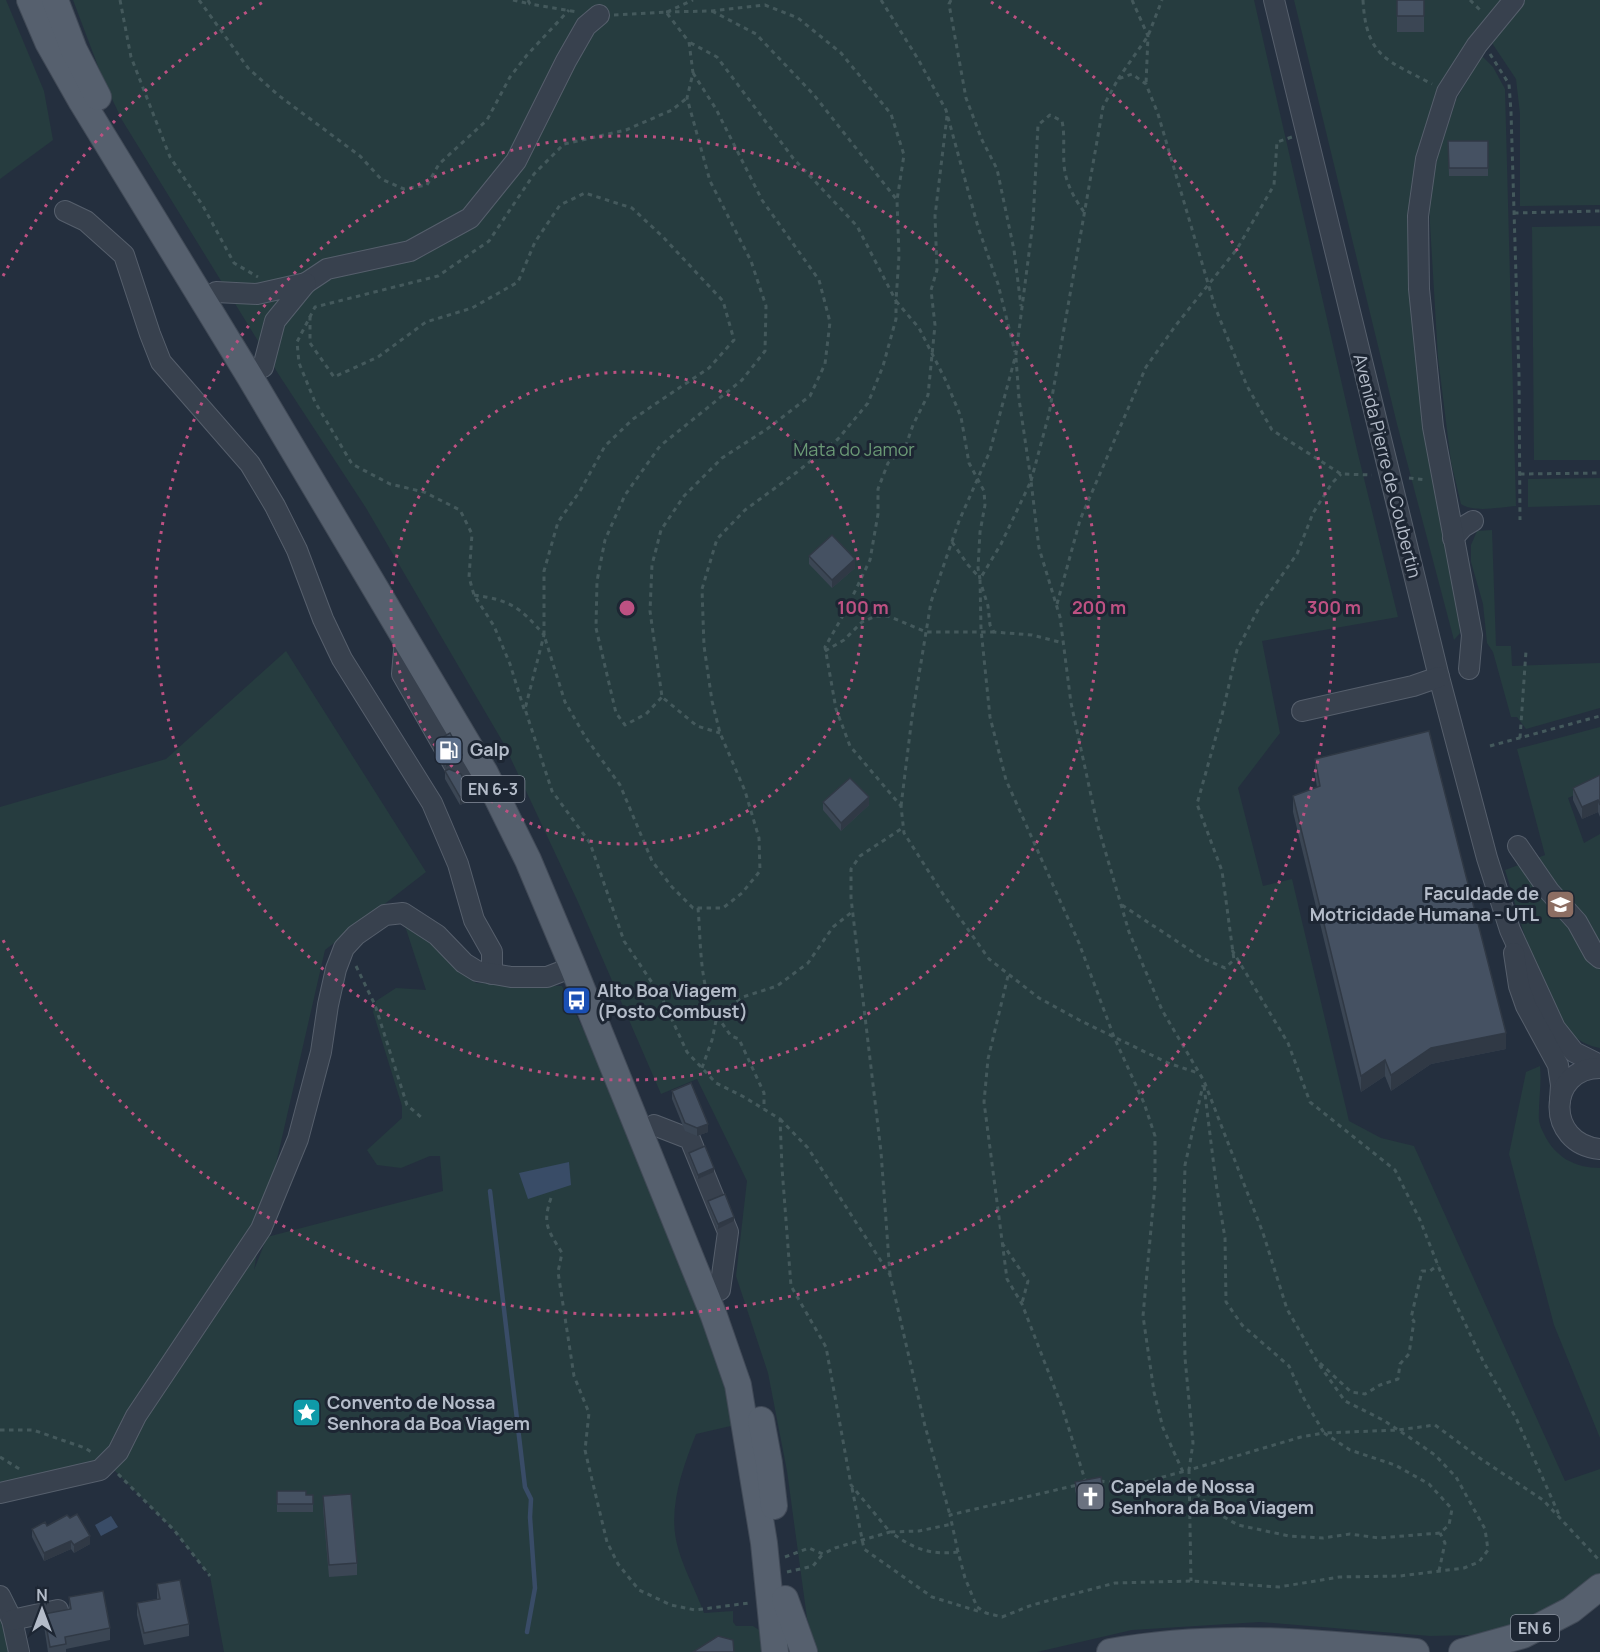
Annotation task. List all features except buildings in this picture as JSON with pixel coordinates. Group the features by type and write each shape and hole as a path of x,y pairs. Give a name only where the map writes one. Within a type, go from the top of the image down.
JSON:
{"main road":[{"name":"EN 6-3","path":"30,0 48,42 88,112 250,377 485,773 528,860 714,1316 738,1385 764,1544 790,1652"},
{"name":"EN 6-3","path":"55,0 74,50 94,92 262,367 498,763 541,850 720,1290 753,1382 769,1463 781,1566 775,1652"},
{"name":"EN 6","path":"1462,1652 1523,1635 1571,1610 1600,1587"},
{"path":"777,1600 804,1652"},
{"name":"EN 6","path":"1517,1652 1543,1642 1600,1606"},
{"path":"1110,1652 1179,1643 1254,1640 1316,1642 1416,1652"}],"street":[{"name":"Avenida Pierre de Coubertin","path":"1274,0 1439,677 1487,858 1510,930 1544,1006 1564,1042 1574,1052 1600,1066"},
{"path":"1468,669 1472,634 1453,538 1463,527 1473,521 1449,514 1433,427 1419,289 1418,216 1426,159 1447,92 1477,45 1514,0"},
{"path":"262,367 275,321 306,283 327,269 410,251 470,218 516,161 566,61 586,26 599,15"},
{"path":"65,211 86,221 124,255 161,362 250,464 275,506 297,550 323,619 342,659 432,803 458,864 474,920 492,952 492,974"},
{"path":"216,292 257,294 306,283"},
{"path":"1302,711 1413,686 1439,677"},
{"path":"1518,846 1549,891 1577,922 1594,953 1600,958"},
{"path":"0,1493 100,1470 118,1452 136,1416 261,1229 298,1139 321,1052 336,969 344,948 356,934 385,915 403,913 437,934 464,963 477,971 511,977 547,977 573,967"},
{"name":"Avenida Pierre de Coubertin","path":"1510,930 1519,986 1526,1006 1558,1065 1561,1120 1568,1134 1579,1143 1600,1149"},
{"path":"1560,1100 1569,1081 1586,1070 1600,1066"},
{"path":"0,1596 12,1620 19,1652"},
{"path":"12,1620 58,1610"}],"path":[{"path":"120,0 131,57 170,156 204,206 234,263 259,278"},
{"path":"199,0 248,68 278,95 360,156 381,179 404,189 427,184 439,164 487,120 510,77 569,10"},
{"path":"474,595 501,599 528,616 544,635 565,702 586,738 620,785 652,861 672,887 693,908 723,908 742,893 760,871 759,838 745,790 720,734 712,700 704,646 702,589 717,539 745,510 838,439 867,403 883,366 896,319 899,256 897,200 904,155 891,114 841,53 798,18 765,5 712,11 599,15 513,0"},
{"path":"666,12 693,0"},
{"path":"780,1119 791,1286 826,1347 861,1540 864,1549 932,1597 1002,1617 1032,1605 1115,1583 1191,1581 1279,1587 1339,1577 1400,1576 1464,1568 1479,1562 1488,1550 1485,1529 1456,1478 1435,1455 1398,1430 1345,1401 1316,1359 1287,1309 1259,1222 1204,1081 1162,1010 1129,932 1097,823 1071,703 1056,606 1039,548 1019,399 1016,354 998,284 978,227 947,116 918,59 881,0"},
{"path":"951,0 949,4 966,98 982,140 997,169 1006,222 1014,250 1022,309"},
{"path":"1132,0 1148,36 1146,84 1158,114 1215,307 1247,386 1272,430 1341,474 1389,475 1444,483"},
{"path":"1135,8 1139,0"},
{"path":"980,579 1001,544 1031,481 1049,414 1103,107 1118,79 1148,36 1162,0"},
{"path":"1363,0 1368,36 1378,52 1395,65 1447,92"},
{"path":"712,11 756,34 814,95 897,200"},
{"path":"666,12 689,42 717,57 793,158 857,226 896,301 919,328 961,417 969,463 984,491 986,506 980,532 978,568 981,632 990,717 1006,780 1079,944 1114,1037 1144,1103 1155,1136 1155,1185 1143,1316 1163,1428 1183,1472"},
{"path":"662,697 646,714 625,725 616,713 596,628 597,581 604,540 625,495 660,446 742,380 765,351 766,306 751,261 710,181 687,98 693,73 689,42"},
{"path":"1477,45 1491,54 1509,84 1520,520"},
{"path":"693,73 716,109 762,200 819,280 830,322 825,364 810,396 767,429 722,458 684,496 661,530 652,566 650,612 662,697 697,726 720,734"},
{"path":"1118,79 1132,74 1146,84"},
{"path":"687,98 672,110 627,130 564,144 534,174 489,241 438,276 315,307 297,342 299,363 329,429 352,464 390,484 424,492 460,510 472,534 469,577 474,595 494,626 510,664 552,790 590,843 624,941 661,996 687,1052 716,1083 780,1119 808,1148 890,1275"},
{"path":"1084,212 1072,195 1064,166 1065,136 1062,121 1050,115 1038,125 1033,222 1016,354 990,451 952,542 931,602 912,717 901,806 904,833 988,959 1008,976 1039,998 1114,1037 1168,1063 1199,1073"},
{"path":"901,806 850,746 836,709 825,647 870,560 878,514 878,489 888,463 905,448 913,425 928,395 935,325 931,290 937,270 935,216 947,116"},
{"path":"1056,606 1080,520 1146,367 1176,325 1237,249 1274,184 1276,142 1286,138"},
{"path":"310,316 310,343 334,377 378,357 426,322 472,308 518,282 535,242 560,205 585,193 632,208 663,237 723,301 734,339 709,368 633,419 605,446 580,491 558,522 544,571 544,635 525,709"},
{"path":"1514,213 1600,211"},
{"path":"1520,474 1600,473"},
{"path":"1121,904 1202,958 1226,968 1234,960 1222,872 1197,804 1222,715 1237,650 1260,606 1297,554 1313,513 1332,483 1341,474"},
{"path":"952,542 980,579"},
{"path":"980,584 988,606 990,625 994,632"},
{"path":"825,651 843,640 862,622 876,616 888,616 926,632 1032,634 1063,644"},
{"path":"1520,738 1526,651"},
{"path":"1491,746 1600,716"},
{"path":"904,827 860,856 851,868 851,898 881,1152 890,1275 925,1426 958,1552 972,1597 977,1607 986,1613"},
{"path":"698,908 703,969 711,1007 731,1036 739,1039 764,1093 764,1109"},
{"path":"702,1068 717,1017 743,997 777,986 808,963 833,927 853,912"},
{"path":"344,948 351,951 375,1005 407,1105 422,1118"},
{"path":"1232,950 1288,1043 1310,1102 1395,1170 1483,1361 1516,1418 1561,1518"},
{"path":"1008,976 988,1059 984,1102 1001,1242 1007,1278 1022,1304 1062,1407 1086,1483"},
{"path":"1190,1487 1217,1513 1238,1525 1278,1533 1323,1538 1350,1534 1379,1538 1440,1533 1449,1525 1452,1509 1429,1484 1395,1466 1350,1450 1324,1433 1303,1397 1289,1366 1242,1325 1227,1302 1225,1238 1204,1081"},
{"path":"1191,1581 1189,1470 1193,1443 1185,1358 1183,1248 1185,1165 1204,1081"},
{"path":"551,1198 545,1215 551,1234 562,1253 558,1272 574,1376 589,1413 585,1450 607,1542 618,1564 639,1590 671,1605 695,1610 777,1600"},
{"path":"1001,1242 1028,1281 1022,1304"},
{"path":"1316,1359 1351,1392 1365,1394 1398,1378 1400,1364 1409,1354 1414,1322 1411,1318 1422,1271 1430,1271 1438,1265"},
{"path":"950,1515 1104,1480 1133,1485 1301,1437 1324,1433 1398,1430 1435,1425 1543,1500 1600,1561"},
{"path":"0,1430 33,1430 85,1448 107,1463 174,1530 210,1576"},
{"path":"851,1485 890,1532 910,1546 937,1554 958,1552"},
{"path":"781,1566 813,1566 823,1554 861,1540 890,1532 919,1531 952,1524"},
{"path":"1439,1571 1445,1543 1440,1533"},
{"path":"781,1566 809,1548 823,1554"}],"green space":[{"path":"0,0 6,0 44,91 53,140 0,179"},
{"name":"Mata do Jamor","path":"73,0 1254,0 1357,450 1398,617 1262,641 1280,733 1238,788 1263,886 1292,879 1349,1121 1381,1138 1414,1146 1565,1481 1600,1469 1600,1578 1565,1601 1507,1626 1473,1635 1430,1636 1260,1622 1132,1630 1037,1652 817,1652 807,1618 787,1471 768,1373 736,1276 747,1181 697,1079 661,1094 578,902 504,744 366,508 279,375 122,120 104,82"},
{"path":"1294,0 1501,0 1454,68 1413,201 1460,633 1454,640 1397,424"},
{"path":"1523,0 1600,0 1600,205 1520,206 1520,114 1516,79 1492,43 1510,14"},
{"path":"1481,55 1493,67 1505,89 1516,506 1480,509 1461,504 1451,462 1438,358 1429,207 1438,156 1456,100"},
{"path":"1600,226 1600,460 1534,460 1532,227"},
{"path":"1600,478 1600,505 1528,507 1528,479"},
{"path":"1492,530 1496,646 1511,646 1512,666 1600,663 1600,708 1526,729 1517,717 1511,717 1493,652 1487,643 1483,604 1471,562 1471,545 1477,531"},
{"path":"286,651 426,872 325,950 261,1229 254,1270 267,1237 443,1191 440,1156 430,1156 401,1168 377,1165 367,1150 402,1118 402,1106 373,1012 376,1001 396,988 426,990 405,926 419,926 476,983 562,986 618,1100 720,1361 735,1425 696,1434 681,1476 675,1505 675,1534 678,1548 704,1613 733,1611 733,1622 736,1626 753,1626 759,1630 762,1652 224,1652 210,1576 174,1530 107,1463 0,1493 0,807 166,759"},
{"name":"Faculdade de Motricidade Humana - UTL","path":"1600,727 1600,784 1568,798 1584,843 1600,834 1600,1048 1575,1037 1557,1014 1547,996 1530,953 1505,870 1545,855 1517,749"},
{"path":"1540,1066 1539,1121 1549,1142 1567,1160 1582,1166 1600,1168 1600,1438 1554,1325 1509,1154 1526,1072"},
{"path":"0,1598 19,1652 0,1652"}],"water":[{"path":"569,1162 571,1185 528,1199 519,1173"},
{"path":"111,1516 118,1527 101,1536 95,1525"}],"waterway":[{"path":"490,1191 525,1487 531,1499 530,1517 535,1588 527,1632"}],"place":[{"name":"Galp","path":"449,750"},
{"name":"Faculdade de Motricidade Humana - UTL","path":"1560,904"},
{"name":"Alto Boa Viagem (Posto Combust)","path":"576,1001"},
{"name":"Convento de Nossa Senhora da Boa Viagem","path":"306,1413"},
{"name":"Capela de Nossa Senhora da Boa Viagem","path":"1090,1497"}]}
